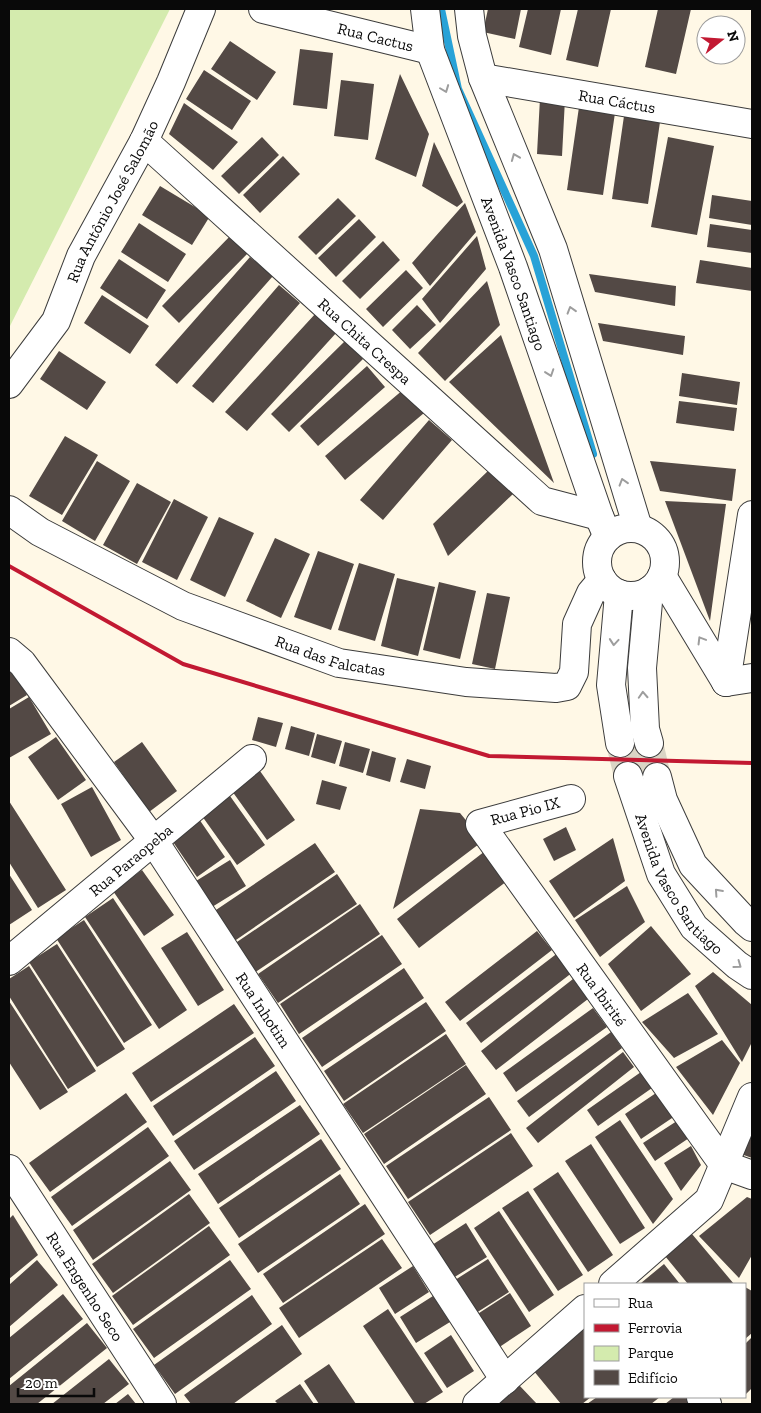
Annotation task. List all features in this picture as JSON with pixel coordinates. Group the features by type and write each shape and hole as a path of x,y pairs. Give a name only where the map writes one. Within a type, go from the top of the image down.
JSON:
{"street":[{"name":"Rua Antônio José Salomão","path":"9,384 56,321 81,256 144,141 201,9"},
{"name":"Rua Cactus","path":"263,9 430,50"},
{"name":"Avenida Vasco Santiago","path":"425,9 430,50 513,267 603,526"},
{"path":"469,9 472,36 483,78 553,249 638,528"},
{"name":"Rua Cáctus","path":"483,78 752,124"},
{"name":"Rua Chita Crespa","path":"144,141 542,501 603,526"},
{"name":"Rua das Falcatas","path":"9,510 40,532 183,606 339,663 466,682 556,688 567,686 574,672 578,624 591,593 610,587"},
{"path":"726,682 752,515"},
{"path":"649,743 645,729 642,668 656,583 665,564 663,552 658,541 649,533 638,528 616,531 603,526 597,557 598,569 610,587 629,596 639,596 656,583"},
{"path":"656,583 726,682"},
{"path":"610,587 611,684 620,742"},
{"name":"Rua Inhotim","path":"9,652 22,663 154,840 505,1380"},
{"path":"726,682 752,678"},
{"name":"Rua Paraopeba","path":"9,961 252,759"},
{"name":"Avenida Vasco Santiago","path":"628,776 661,874 694,927 737,965 752,975"},
{"name":"Avenida Vasco Santiago","path":"657,777 663,800 693,865 752,927"},
{"name":"Rua Pio IX","path":"480,824 571,800"},
{"name":"Rua Ibirité","path":"480,824 724,1165"},
{"path":"614,1283 708,1200 752,1097"},
{"path":"724,1165 752,1174"},
{"name":"Rua Engenho Seco","path":"9,1169 162,1404"},
{"path":"477,1404 584,1310"}],"green space":[{"path":"9,9 170,9 9,328"}],"building":[{"path":"488,9 521,9 515,39 483,32"},
{"path":"528,9 561,9 551,55 519,47"},
{"path":"578,9 611,9 598,67 566,60"},
{"path":"658,9 691,9 676,74 645,67"},
{"path":"230,41 276,72 257,100 211,69"},
{"path":"300,49 333,53 327,109 293,105"},
{"path":"204,70 251,101 232,130 186,99"},
{"path":"400,74 429,134 416,177 375,159"},
{"path":"341,80 374,84 368,140 334,136"},
{"path":"540,98 565,99 562,156 537,154"},
{"path":"184,103 238,142 213,170 169,134"},
{"path":"579,107 615,113 603,195 567,190"},
{"path":"624,116 660,122 648,204 612,199"},
{"path":"262,137 279,155 239,194 221,176"},
{"path":"668,137 714,146 697,235 651,227"},
{"path":"434,142 463,202 457,207 422,186"},
{"path":"283,156 300,174 260,213 243,195"},
{"path":"160,186 210,216 192,245 142,215"},
{"path":"712,195 752,201 752,225 709,218"},
{"path":"338,198 356,216 316,255 298,237"},
{"path":"465,203 476,232 430,286 412,263"},
{"path":"359,219 376,237 336,277 318,258"},
{"path":"139,223 186,254 168,282 121,252"},
{"path":"710,224 752,230 752,253 707,247"},
{"path":"233,233 250,251 179,323 162,306"},
{"path":"477,236 486,269 440,323 422,299"},
{"path":"383,241 400,260 360,299 342,281"},
{"path":"250,257 273,276 177,384 155,365"},
{"path":"119,259 166,290 147,319 100,288"},
{"path":"700,260 752,268 752,291 696,283"},
{"path":"406,270 423,288 383,327 366,309"},
{"path":"589,274 676,286 675,306 595,292"},
{"path":"487,281 500,325 445,381 418,353"},
{"path":"279,285 300,303 213,403 192,386"},
{"path":"102,295 149,326 130,354 84,323"},
{"path":"417,305 436,325 410,349 392,330"},
{"path":"316,313 337,332 247,431 225,412"},
{"path":"598,323 685,336 683,355 603,341"},
{"path":"501,335 554,483 449,382"},
{"path":"345,341 363,359 289,432 271,414"},
{"path":"59,351 106,382 87,410 40,379"},
{"path":"367,366 385,387 318,446 300,426"},
{"path":"682,373 740,382 737,405 679,396"},
{"path":"404,389 424,413 345,480 325,456"},
{"path":"679,401 737,408 734,431 676,423"},
{"path":"429,420 452,440 383,520 360,500"},
{"path":"65,436 98,455 62,515 29,496"},
{"path":"97,461 130,481 95,541 62,521"},
{"path":"650,461 736,469 732,501 660,491"},
{"path":"490,469 513,494 448,556 433,524"},
{"path":"137,483 171,502 137,564 103,545"},
{"path":"174,499 208,517 177,580 142,562"},
{"path":"665,501 726,504 710,621"},
{"path":"219,517 254,533 225,597 190,580"},
{"path":"275,538 310,554 281,618 246,601"},
{"path":"318,551 354,564 331,630 294,617"},
{"path":"359,563 395,574 375,641 338,630"},
{"path":"397,578 435,587 418,656 381,646"},
{"path":"439,582 476,591 460,659 423,650"},
{"path":"487,593 510,597 495,669 472,664"},
{"path":"9,663 27,695 9,706"},
{"path":"29,697 51,734 9,758 9,709"},
{"path":"258,717 283,723 276,747 252,740"},
{"path":"291,726 315,733 309,756 285,749"},
{"path":"317,734 342,741 335,764 311,757"},
{"path":"56,737 86,780 58,800 28,757"},
{"path":"142,742 177,791 149,812 114,762"},
{"path":"345,742 370,749 363,773 339,766"},
{"path":"372,751 396,758 390,782 366,775"},
{"path":"407,759 431,766 425,789 400,782"},
{"path":"260,771 295,820 267,840 232,791"},
{"path":"322,780 347,787 340,810 316,804"},
{"path":"92,787 121,840 91,857 61,804"},
{"path":"230,796 265,845 237,865 202,816"},
{"path":"9,801 66,890 38,908 9,862"},
{"path":"420,809 460,813 483,841 393,909"},
{"path":"199,819 225,857 197,877 171,839"},
{"path":"566,827 576,850 554,861 543,839"},
{"path":"613,838 625,881 574,918 549,881"},
{"path":"315,843 335,872 233,942 213,912"},
{"path":"489,848 511,878 419,948 397,919"},
{"path":"230,860 246,886 212,907 196,881"},
{"path":"142,870 174,915 144,936 113,891"},
{"path":"9,874 32,910 9,925"},
{"path":"337,874 357,904 254,973 234,944"},
{"path":"627,886 645,922 600,957 575,920"},
{"path":"113,898 187,1010 159,1029 85,917"},
{"path":"360,904 380,934 278,1003 258,974"},
{"path":"84,920 152,1025 124,1043 56,938"},
{"path":"651,926 691,974 641,1011 608,964"},
{"path":"537,931 552,950 460,1021 445,1002"},
{"path":"187,932 224,990 198,1006 161,948"},
{"path":"382,935 402,964 299,1034 280,1004"},
{"path":"57,944 125,1049 97,1067 29,962"},
{"path":"559,952 573,972 481,1043 466,1023"},
{"path":"29,966 96,1071 68,1089 9,996 9,979"},
{"path":"404,968 424,998 322,1067 302,1038"},
{"path":"713,972 752,1005 752,1042 742,1062 695,986"},
{"path":"573,979 588,999 496,1070 481,1051"},
{"path":"688,993 718,1034 674,1058 642,1022"},
{"path":"9,1001 68,1092 40,1110 9,1062"},
{"path":"426,1002 446,1031 344,1101 324,1071"},
{"path":"234,1004 254,1033 151,1102 132,1073"},
{"path":"593,1008 607,1027 516,1092 503,1073"},
{"path":"611,1032 622,1048 529,1117 517,1101"},
{"path":"446,1034 466,1064 363,1133 343,1104"},
{"path":"255,1037 275,1066 173,1136 153,1106"},
{"path":"722,1040 740,1063 713,1115 676,1067"},
{"path":"623,1052 634,1067 538,1143 526,1128"},
{"path":"466,1065 486,1094 384,1164 364,1134"},
{"path":"276,1071 296,1101 194,1170 174,1141"},
{"path":"641,1072 652,1088 598,1126 587,1110"},
{"path":"659,1091 675,1116 641,1139 625,1114"},
{"path":"126,1093 147,1122 50,1192 29,1163"},
{"path":"489,1097 511,1130 408,1199 386,1166"},
{"path":"300,1105 320,1134 218,1204 198,1174"},
{"path":"680,1119 692,1136 655,1161 643,1143"},
{"path":"620,1120 673,1199 653,1224 595,1137"},
{"path":"752,1126 752,1158 741,1154"},
{"path":"148,1127 169,1156 72,1226 51,1197"},
{"path":"511,1133 533,1166 430,1235 408,1202"},
{"path":"321,1139 341,1169 239,1238 219,1208"},
{"path":"591,1144 645,1228 620,1244 565,1161"},
{"path":"691,1146 701,1165 681,1191 664,1163"},
{"path":"170,1161 191,1190 93,1260 73,1230"},
{"path":"558,1172 613,1255 588,1272 533,1189"},
{"path":"340,1174 360,1204 258,1273 238,1244"},
{"path":"528,1191 583,1275 558,1291 502,1208"},
{"path":"189,1194 210,1223 113,1293 92,1264"},
{"path":"747,1197 752,1199 752,1255 739,1278 699,1236"},
{"path":"365,1204 385,1234 283,1303 263,1274"},
{"path":"499,1211 554,1295 529,1312 474,1228"},
{"path":"13,1215 38,1255 9,1279 9,1219"},
{"path":"466,1223 487,1257 453,1278 432,1245"},
{"path":"209,1226 230,1255 133,1325 112,1296"},
{"path":"692,1234 733,1283 687,1283 665,1256"},
{"path":"382,1239 402,1268 299,1338 279,1308"},
{"path":"488,1259 509,1292 476,1313 455,1280"},
{"path":"37,1260 58,1285 9,1327 9,1285"},
{"path":"230,1260 251,1289 154,1358 133,1329"},
{"path":"664,1264 679,1283 641,1283"},
{"path":"413,1266 429,1292 395,1314 379,1288"},
{"path":"746,1288 752,1291 752,1333 746,1338"},
{"path":"510,1293 531,1326 498,1348 476,1315"},
{"path":"63,1294 83,1319 9,1379 9,1338"},
{"path":"252,1295 272,1324 175,1394 154,1365"},
{"path":"433,1296 450,1322 416,1343 400,1317"},
{"path":"388,1309 443,1392 424,1404 415,1404 363,1326"},
{"path":"87,1323 107,1348 37,1404 9,1404 9,1386"},
{"path":"282,1325 302,1354 233,1404 191,1404 184,1395"},
{"path":"584,1328 584,1398 590,1398 582,1404 561,1404 533,1370"},
{"path":"451,1335 474,1371 447,1388 424,1353"},
{"path":"752,1337 752,1388 746,1394 746,1343"},
{"path":"109,1359 129,1384 103,1404 52,1404"},
{"path":"329,1364 356,1404 319,1404 304,1381"},
{"path":"300,1384 314,1404 278,1404 275,1401"},
{"path":"519,1385 537,1404 495,1404"},
{"path":"128,1394 136,1404 115,1404"},
{"path":"596,1398 659,1398 651,1404 587,1404"},
{"path":"673,1398 687,1398 692,1404 665,1404"}],"waterway":[{"path":"441,9 458,89 534,256 593,454"}],"tunnel":[{"path":"620,743 628,776"},
{"path":"649,743 657,777"}],"railway":[{"path":"9,566 183,664 489,756 752,763"}]}
